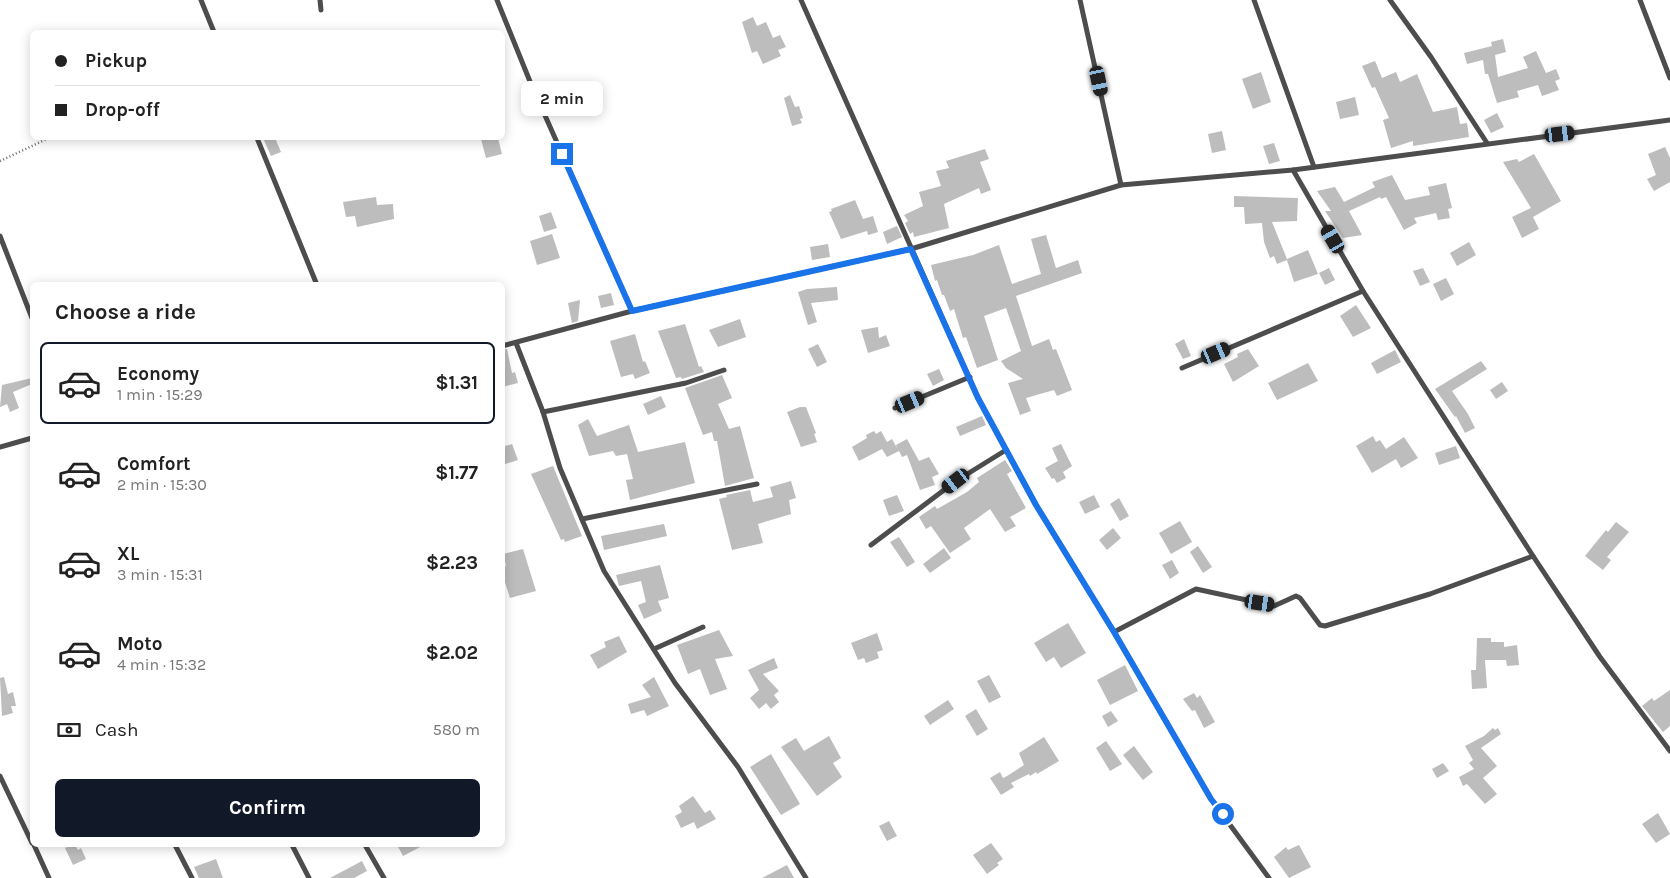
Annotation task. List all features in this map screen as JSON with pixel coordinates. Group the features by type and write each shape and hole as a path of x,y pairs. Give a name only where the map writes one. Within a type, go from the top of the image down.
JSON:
{"street":[{"path":"201,0 213,30"},
{"path":"320,0 321,10"},
{"path":"497,0 531,84 632,311"},
{"path":"801,0 911,249 1006,450 1036,505 1114,632 1211,799 1269,878"},
{"path":"1080,0 1121,184"},
{"path":"1254,0 1314,167"},
{"path":"1390,0 1431,56 1487,144"},
{"path":"1640,0 1670,78"},
{"path":"505,345 632,311 911,249 1121,184 1293,170 1670,120"},
{"path":"258,140 316,282"},
{"path":"1293,170 1363,291 1533,556 1600,657 1670,751"},
{"path":"0,236 30,313"},
{"path":"1182,368 1363,291"},
{"path":"516,343 543,412 560,468 604,570 675,683 738,767 806,878"},
{"path":"543,412 686,383 724,370"},
{"path":"895,408 970,377"},
{"path":"0,447 30,439"},
{"path":"871,545 956,481 1006,450"},
{"path":"582,519 757,484"},
{"path":"1114,632 1196,589 1274,606 1296,596 1300,598 1320,625 1325,626 1430,594 1533,556"},
{"path":"654,649 703,627"},
{"path":"0,776 30,838"},
{"path":"34,847 50,878"},
{"path":"176,847 192,878"},
{"path":"293,847 309,878"},
{"path":"366,847 384,878"}],"path":[{"path":"0,161 45,140"}],"building":[{"path":"753,17 757,26 766,22 773,38 780,35 786,47 778,50 781,56 763,64 757,51 752,53 742,22"},
{"path":"1503,39 1506,52 1495,55 1498,77 1528,68 1523,57 1536,51 1546,73 1556,69 1560,79 1555,81 1559,90 1542,96 1538,85 1517,91 1519,97 1497,103 1488,74 1485,74 1483,60 1467,64 1464,53 1492,46 1491,42"},
{"path":"1375,61 1382,78 1396,72 1400,82 1417,74 1433,112 1457,107 1460,124 1467,123 1469,137 1413,146 1413,141 1391,148 1383,120 1389,118 1375,87 1372,88 1362,66"},
{"path":"1261,72 1271,102 1253,109 1242,79"},
{"path":"790,95 795,107 799,106 803,118 800,119 802,123 792,126 784,98"},
{"path":"1355,97 1359,115 1340,119 1336,102"},
{"path":"1497,113 1504,127 1491,133 1484,120"},
{"path":"1222,131 1226,150 1212,153 1208,134"},
{"path":"264,140 276,140 281,152 271,156"},
{"path":"481,140 498,140 502,154 486,158"},
{"path":"1274,143 1280,161 1269,164 1263,146"},
{"path":"1665,147 1670,158 1670,182 1654,191 1647,179 1656,175 1648,154"},
{"path":"985,149 989,159 980,162 991,190 981,194 979,188 944,204 949,228 914,237 913,232 910,234 905,223 908,221 904,215 923,206 919,192 941,186 936,171 949,168 946,161"},
{"path":"1534,154 1561,201 1533,217 1539,229 1522,238 1512,217 1531,208 1503,162 1517,159 1519,162"},
{"path":"1392,175 1405,200 1430,195 1428,187 1446,183 1452,208 1448,209 1450,218 1438,220 1436,213 1414,218 1417,223 1404,230 1386,197 1381,199 1380,197 1349,211 1362,235 1343,238 1325,211 1331,211 1317,191 1335,187 1344,202 1375,187 1372,182"},
{"path":"1234,196 1298,198 1297,221 1272,222 1287,259 1308,250 1318,274 1294,282 1287,260 1277,264 1274,256 1270,258 1264,242 1262,223 1245,224 1244,207 1234,207"},
{"path":"376,197 377,205 393,204 394,219 357,227 355,216 346,217 343,202"},
{"path":"855,200 863,219 873,216 878,232 868,235 867,231 841,239 829,212 832,211 831,209"},
{"path":"551,212 557,228 544,232 539,216"},
{"path":"897,226 902,237 887,244 883,232"},
{"path":"552,234 560,258 537,265 530,241"},
{"path":"1046,235 1056,268 1078,260 1082,273 1016,296 1032,346 1049,339 1053,350 1056,349 1072,390 1057,396 1054,390 1026,398 1031,411 1020,415 1008,383 1023,379 1006,368 1001,361 1021,351 1006,308 984,316 998,360 977,368 966,337 963,338 954,309 950,311 937,280 935,281 931,265 973,255 999,245 1012,284 1041,274 1031,239"},
{"path":"1469,242 1476,255 1457,266 1450,253"},
{"path":"828,244 830,257 812,260 810,247"},
{"path":"1329,268 1335,280 1325,285 1319,273"},
{"path":"1423,268 1430,282 1420,286 1413,271"},
{"path":"1446,278 1454,294 1441,301 1433,284"},
{"path":"837,287 838,300 811,303 817,322 808,325 798,292 807,289"},
{"path":"611,293 614,305 601,308 598,296"},
{"path":"580,300 578,321 572,323 568,303"},
{"path":"1356,305 1371,328 1353,337 1340,316"},
{"path":"740,319 746,337 718,347 709,330"},
{"path":"685,324 699,367 701,366 704,372 682,379 681,377 676,378 658,331"},
{"path":"878,327 879,338 886,335 890,346 868,353 861,330"},
{"path":"635,334 643,362 645,361 650,373 635,379 633,374 621,377 610,341"},
{"path":"1184,339 1191,356 1183,359 1175,344"},
{"path":"818,344 827,362 817,367 808,349"},
{"path":"505,349 507,349 512,373 515,372 518,383 505,386"},
{"path":"1248,349 1259,366 1233,382 1224,364 1238,357 1237,354"},
{"path":"1395,350 1401,362 1377,374 1371,363"},
{"path":"1481,361 1487,369 1452,391 1475,428 1465,433 1456,416 1435,389"},
{"path":"1308,363 1318,381 1277,400 1268,383"},
{"path":"939,369 944,380 933,386 927,374"},
{"path":"722,375 732,398 718,404 729,429 740,426 754,478 725,486 717,441 714,441 712,432 703,435 685,388"},
{"path":"30,378 30,385 13,392 19,408 10,412 7,404 0,407 2,385"},
{"path":"1502,382 1508,391 1496,399 1490,390"},
{"path":"661,396 666,407 648,415 643,404"},
{"path":"800,407 806,407 816,433 814,434 817,442 801,447 787,412"},
{"path":"982,416 986,425 960,436 956,427"},
{"path":"588,419 597,436 629,425 638,452 685,442 695,483 630,500 626,480 633,479 627,454 616,456 613,451 589,456 578,425"},
{"path":"874,431 876,434 881,431 887,442 892,439 897,448 896,445 907,439 919,461 929,457 939,474 932,477 935,485 920,490 907,455 902,457 899,451 887,457 882,449 859,461 852,447 867,438 866,435"},
{"path":"1373,436 1376,442 1380,440 1386,449 1404,437 1418,458 1401,468 1396,459 1372,473 1356,446"},
{"path":"512,444 518,460 505,464 505,446"},
{"path":"1061,444 1072,466 1063,472 1066,478 1057,483 1045,468 1058,461 1052,448"},
{"path":"1456,446 1460,458 1439,465 1435,453"},
{"path":"1005,460 1012,471 1007,474 1026,508 1010,517 1016,526 1005,532 990,509 964,528 971,539 950,553 931,526 926,529 919,517 935,506 937,509 967,492 979,482 977,478"},
{"path":"553,466 582,536 565,542 564,539 561,540 531,474"},
{"path":"791,481 796,498 789,500 791,514 758,524 763,543 732,550 719,499 727,497 726,495 750,490 753,502 773,497 770,487"},
{"path":"897,495 904,511 889,516 883,500"},
{"path":"1094,495 1100,507 1085,514 1079,502"},
{"path":"1119,498 1129,516 1120,521 1110,504"},
{"path":"1180,521 1192,542 1171,554 1159,533"},
{"path":"1616,522 1629,532 1607,557 1611,560 1603,570 1585,556 1606,530 1608,532"},
{"path":"664,524 667,536 604,550 601,536"},
{"path":"1113,528 1121,538 1107,550 1099,540"},
{"path":"899,537 915,562 907,567 890,542"},
{"path":"1198,546 1212,567 1203,573 1190,552"},
{"path":"944,548 951,558 930,573 923,564"},
{"path":"523,549 536,591 510,598 505,582 505,554"},
{"path":"1172,560 1179,573 1170,579 1162,565"},
{"path":"660,565 669,598 658,601 662,611 644,619 638,605 646,602 641,581 619,586 616,575"},
{"path":"1068,623 1086,653 1061,668 1054,657 1046,662 1034,643"},
{"path":"719,630 733,656 715,659 727,689 710,695 700,669 688,674 677,645"},
{"path":"877,633 883,650 877,652 879,658 866,663 864,658 858,660 851,643"},
{"path":"619,636 627,652 598,669 590,655 606,647 604,642"},
{"path":"1477,638 1491,638 1491,642 1504,642 1504,647 1517,645 1519,665 1507,666 1506,660 1485,660 1487,688 1472,689 1471,670 1476,670"},
{"path":"774,658 778,668 763,674 779,691 774,695 779,702 771,709 766,703 759,709 750,698 759,690 748,670"},
{"path":"1125,665 1138,691 1110,705 1097,680"},
{"path":"989,675 1001,697 989,703 977,681"},
{"path":"4,677 8,694 13,692 16,706 11,706 13,713 2,716 0,678"},
{"path":"654,677 669,706 647,716 644,710 631,714 628,704 651,697 642,685"},
{"path":"1670,690 1670,726 1663,732 1642,706 1652,698 1654,701"},
{"path":"1194,693 1197,698 1200,695 1215,722 1204,728 1195,710 1192,711 1183,699"},
{"path":"948,700 954,709 930,725 924,716"},
{"path":"976,709 988,729 977,736 965,716"},
{"path":"1111,711 1118,721 1108,727 1102,716"},
{"path":"1493,728 1495,730 1498,728 1501,734 1481,748 1497,766 1483,778 1497,794 1485,804 1467,784 1463,786 1459,777 1474,769 1469,763 1473,760 1465,746 1484,736"},
{"path":"829,736 841,758 833,763 842,777 817,796 781,747 796,738 804,751"},
{"path":"1044,737 1059,761 1037,774 1036,772 1030,776 1029,774 1011,783 1014,787 1001,795 990,778 1000,772 1003,778 1024,765 1019,753"},
{"path":"1106,741 1122,764 1110,771 1096,748"},
{"path":"1134,746 1153,772 1143,780 1123,755"},
{"path":"771,754 800,804 781,815 750,767"},
{"path":"1443,763 1449,771 1437,778 1432,769"},
{"path":"693,796 705,813 710,810 716,819 697,829 694,822 681,828 675,816 682,812 679,806"},
{"path":"1658,813 1670,834 1656,843 1642,824"},
{"path":"889,821 897,836 887,841 879,826"},
{"path":"991,843 1003,859 997,863 999,865 987,874 973,855"},
{"path":"1299,845 1311,867 1289,878 1274,857 1286,847 1288,850"},
{"path":"76,847 78,850 81,848 86,859 73,865 65,848"},
{"path":"398,847 420,847 403,856"},
{"path":"216,859 223,878 199,878 194,867"},
{"path":"362,861 367,871 354,878 330,878"},
{"path":"787,865 794,878 762,878"}],"route":[{"path":"562,154 632,311 911,249 978,398 1036,505 1114,632 1211,799 1223,814"}]}
